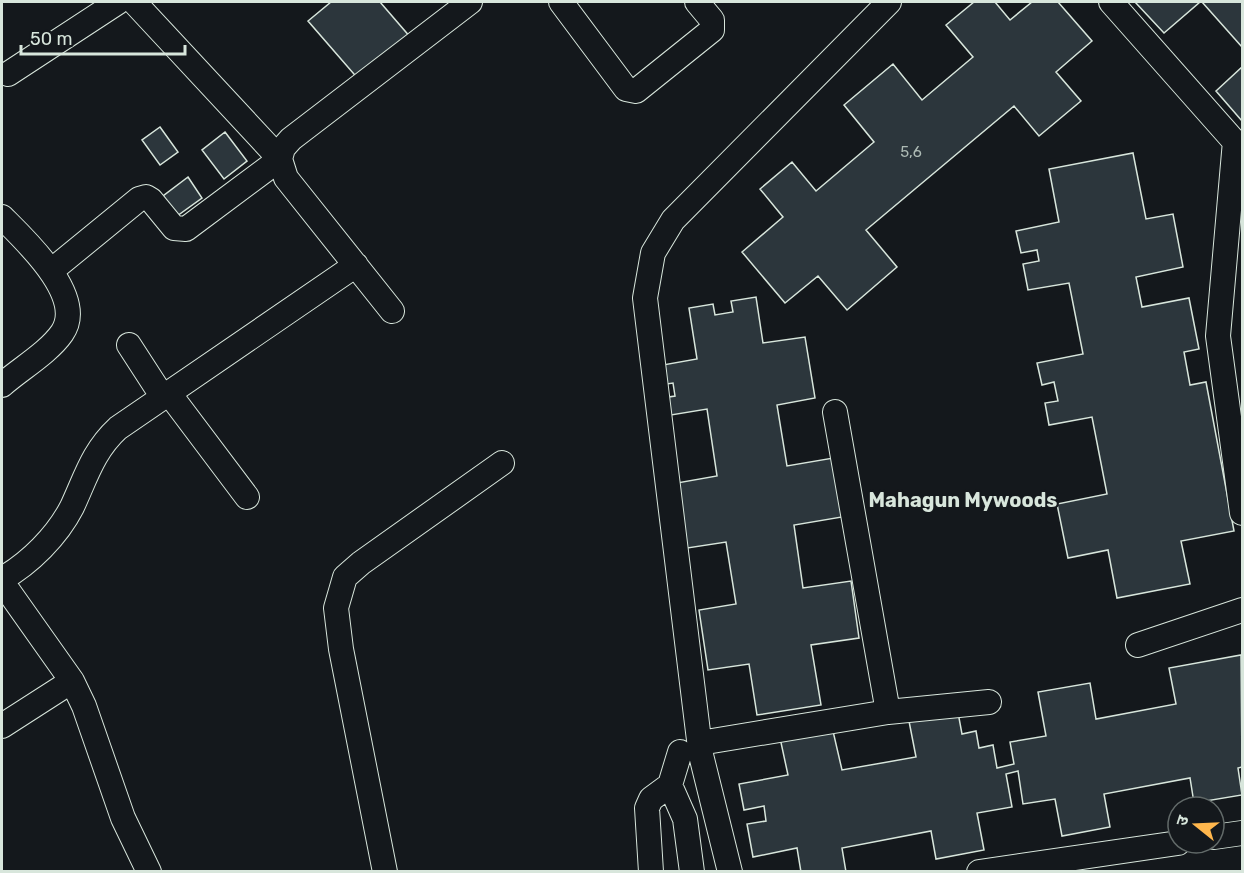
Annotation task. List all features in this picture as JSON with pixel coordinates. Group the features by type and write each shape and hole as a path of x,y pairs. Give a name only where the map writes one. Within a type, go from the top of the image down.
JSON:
{"street":[{"path":"8,74 117,2"},
{"path":"134,2 280,159 286,178 392,311"},
{"path":"51,271 139,199 146,197 151,200 174,228 186,229 280,159 283,147 291,139 470,2"},
{"path":"561,2 626,89 636,91 712,30 712,20 697,2"},
{"path":"730,872 695,746 645,298 653,253 673,220 889,2"},
{"path":"1112,2 1238,146 1218,336 1242,513"},
{"path":"2,218 38,253 51,271 68,310 68,321 54,342 2,385"},
{"path":"149,872 123,818 84,706 72,681 2,580 19,569 58,530 102,442 165,394 356,265"},
{"path":"129,345 247,497"},
{"path":"835,412 888,712"},
{"path":"385,872 341,649 336,608 345,577 361,562 502,463"},
{"path":"1138,645 1242,610"},
{"path":"2,726 72,681"},
{"path":"651,872 647,808 651,799 670,785 695,746 888,712 989,702"},
{"path":"670,785 685,819 692,872"},
{"path":"1226,835 1242,833"},
{"path":"979,872 1166,845"}],"building":[{"path":"331,2 380,2 411,38 360,81 308,21"},
{"path":"974,2 995,2 1010,20 1032,2 1058,2 1092,41 1056,72 1081,101 1039,136 1014,106 866,230 897,267 847,310 818,276 785,303 742,252 783,217 760,189 792,162 816,191 874,142 844,105 893,64 922,100 973,57 946,25"},
{"path":"1135,2 1200,2 1164,33"},
{"path":"1202,2 1242,2 1242,47"},
{"path":"1242,67 1242,121 1216,91"},
{"path":"160,127 178,152 160,165 142,140"},
{"path":"225,132 247,161 224,179 202,150"},
{"path":"1133,153 1146,219 1173,214 1183,267 1136,277 1142,307 1189,298 1199,349 1184,352 1190,385 1206,382 1234,531 1181,541 1190,584 1117,598 1108,550 1068,558 1057,504 1107,494 1092,417 1049,425 1045,403 1058,401 1054,382 1042,385 1037,363 1083,354 1069,283 1028,290 1023,264 1039,261 1037,250 1021,253 1016,231 1059,222 1049,169"},
{"path":"188,177 202,198 177,216 163,196"},
{"path":"756,297 763,343 805,337 815,398 777,405 787,466 839,457 848,516 794,525 803,588 851,581 859,638 811,645 821,705 757,715 749,664 708,670 699,610 736,604 726,542 681,549 671,484 717,476 707,409 665,416 662,398 675,396 673,383 660,385 657,366 697,359 689,308 713,304 715,315 733,312 731,301"},
{"path":"1241,655 1242,767 1238,768 1242,795 1226,798 1226,795 1193,795 1190,778 1104,794 1110,827 1062,836 1055,799 1023,804 1018,771 1006,774 1012,807 977,813 984,850 936,859 931,831 842,848 846,872 801,872 797,848 753,857 747,824 766,821 764,806 744,810 739,784 788,775 780,738 833,731 842,770 916,757 908,716 957,707 962,734 976,731 979,748 993,745 997,768 1014,764 1010,742 1046,736 1038,692 1090,683 1096,719 1176,704 1169,668"}],"district":[{"name":"Mahagun Mywoods","path":"963,500"}]}
